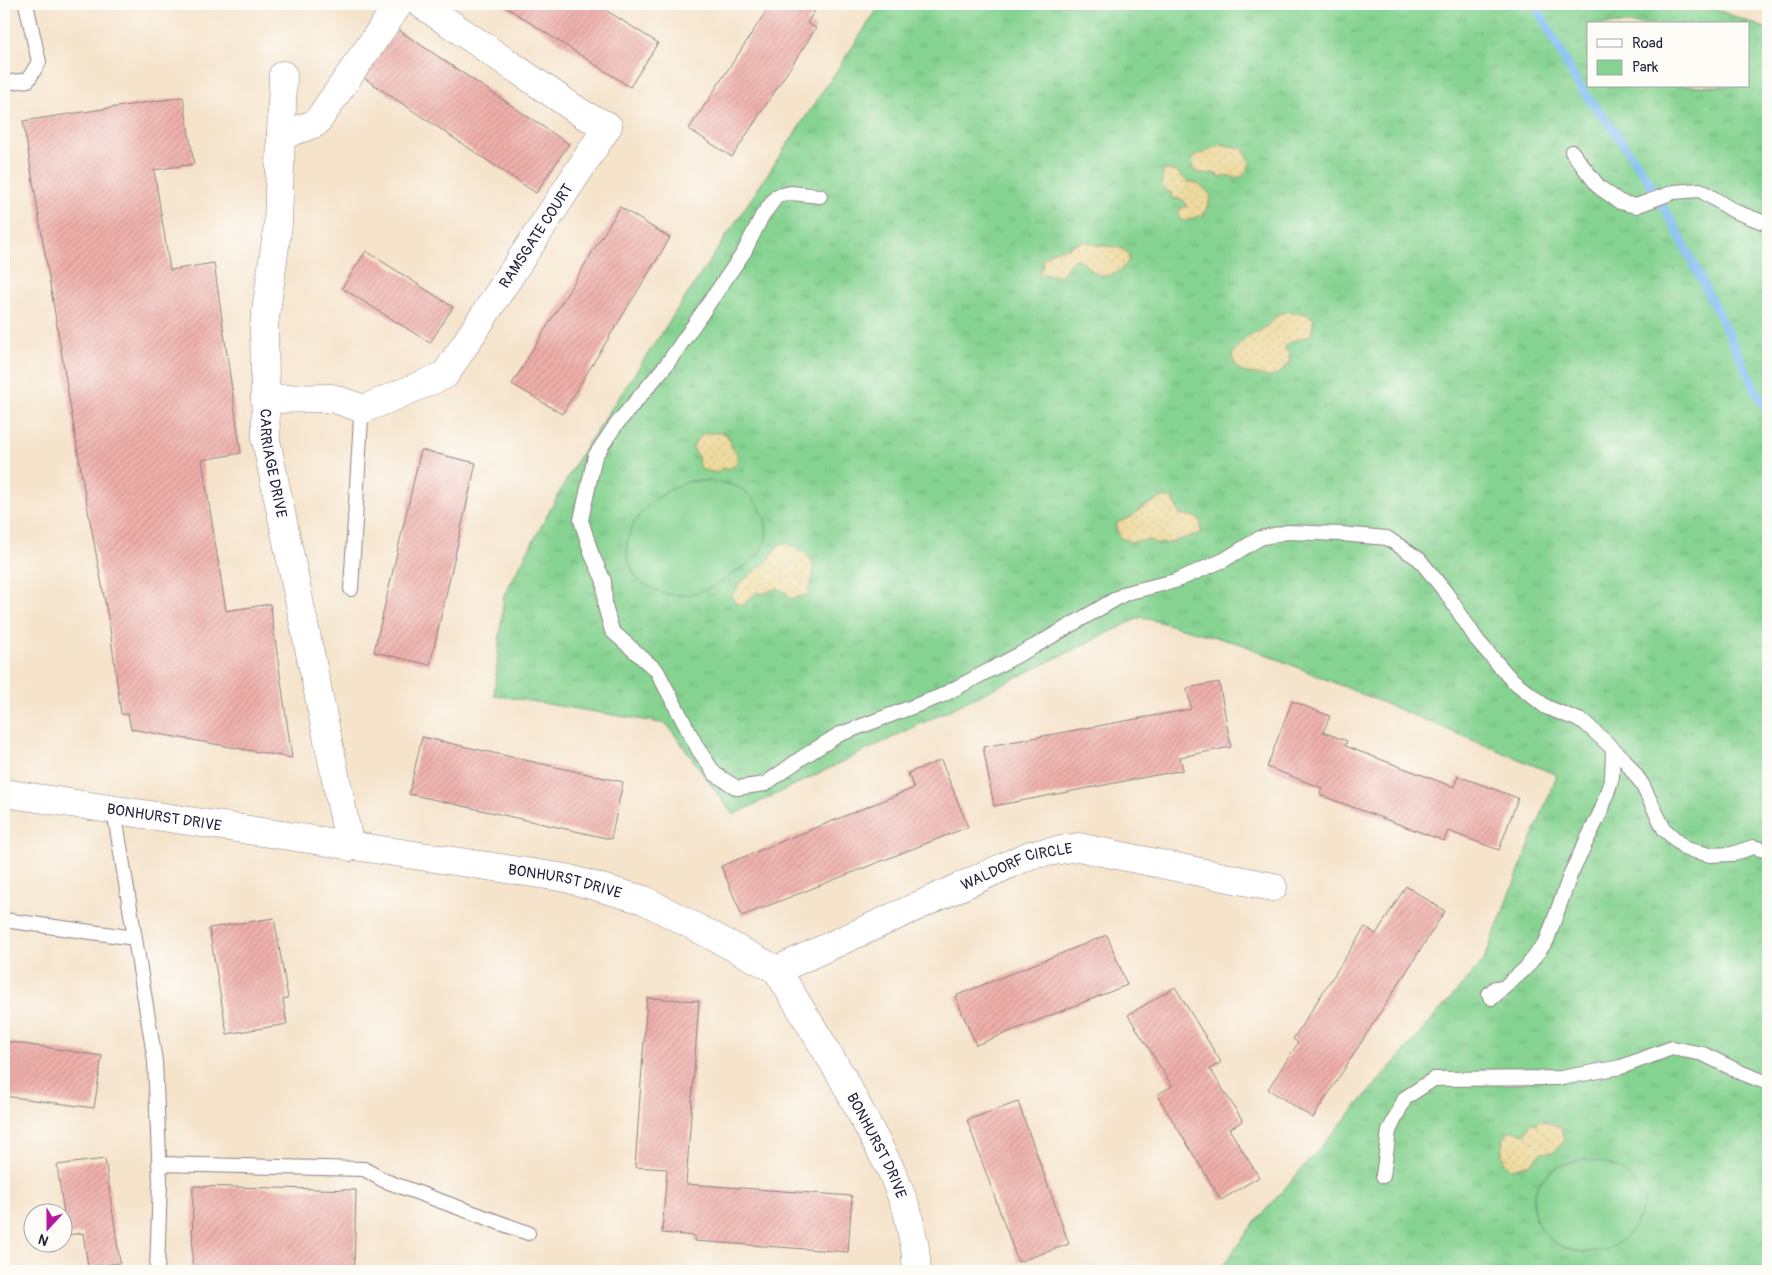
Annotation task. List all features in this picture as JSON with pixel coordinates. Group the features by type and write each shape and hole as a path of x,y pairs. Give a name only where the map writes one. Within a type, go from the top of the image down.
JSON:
{"street":[{"path":"281,136 316,123 399,4"},
{"name":"RAMSGATE COURT","path":"364,409 445,375 608,126 584,115 421,4"},
{"name":"CARRIAGE DRIVE","path":"283,75 278,224 264,326 266,440 350,847"},
{"path":"265,399 332,398 364,409"},
{"name":"BONHURST DRIVE","path":"4,793 350,847 566,878 644,900 777,970 841,1074 892,1172 907,1210 915,1248 917,1271"},
{"name":"WALDORF CIRCLE","path":"777,970 1030,855 1078,847 1273,887"}],"lane":[{"path":"4,83 28,80 39,62 26,4"},
{"path":"1572,152 1584,171 1606,192 1620,202 1636,206 1643,205 1674,192 1700,190 1734,211 1768,224"},
{"path":"820,196 791,192 777,196 762,216 744,252 667,364 615,426 595,456 586,489 581,520 592,554 604,581 605,606 612,631 657,670 698,749 715,774 736,788 765,784 838,735 941,696 1035,646 1126,593 1175,581 1224,560 1260,538 1287,532 1387,538 1419,559 1447,594 1477,640 1510,678 1546,707 1584,722 1624,760 1642,784 1664,829 1686,848 1710,855 1732,854 1754,847 1768,851"},
{"path":"351,589 361,418 364,409"},
{"path":"1501,989 1526,968 1547,940 1570,873 1602,809 1612,777 1613,750"},
{"path":"114,810 155,1061 159,1164 157,1271"},
{"path":"4,920 135,938"},
{"path":"1383,1176 1389,1130 1405,1098 1434,1079 1561,1078 1621,1067 1672,1048 1703,1054 1768,1083"},
{"path":"159,1164 364,1169 383,1180 528,1233"}],"green space":[{"path":"881,4 1702,4 1750,22 1587,22 1587,88 1750,88 1750,22 1768,29 1768,1271 1219,1271 1251,1227 1484,960 1557,775 1241,644 1141,617 733,815 667,724 494,695 504,595 579,457"},
{"path":"690,481 706,481 732,485 747,493 754,500 763,515 766,524 765,542 758,554 748,564 729,577 696,593 672,595 647,586 638,578 629,563 627,545 630,532 644,510 666,492"},
{"path":"1577,1160 1590,1160 1610,1164 1618,1168 1632,1180 1644,1200 1640,1214 1633,1226 1624,1238 1613,1247 1588,1252 1566,1248 1549,1238 1537,1222 1533,1205 1537,1187 1552,1171"}],"sand":[{"path":"1219,144 1243,148 1250,163 1244,175 1241,177 1219,178 1217,174 1199,173 1192,168 1193,157 1201,153 1203,154 1213,147 1217,148"},
{"path":"1164,170 1176,171 1189,183 1195,182 1209,193 1211,196 1203,217 1200,215 1186,221 1179,219 1179,210 1187,206 1183,200 1171,198 1172,193 1165,190 1161,184"},
{"path":"1086,241 1092,244 1123,249 1130,257 1128,262 1120,270 1110,275 1099,275 1083,262 1074,259 1060,275 1052,276 1045,274 1043,276 1039,273 1043,265 1042,260 1048,254"},
{"path":"1289,311 1293,314 1307,314 1314,320 1311,335 1288,343 1285,347 1286,351 1290,354 1289,365 1270,377 1240,370 1234,363 1232,356 1238,345 1268,325 1276,316"},
{"path":"705,433 723,433 729,437 732,448 737,453 737,464 729,469 722,468 718,473 703,470 698,464 699,459 693,448 695,442"},
{"path":"1161,498 1173,498 1180,515 1193,516 1201,522 1201,533 1169,543 1157,544 1150,540 1132,542 1121,538 1116,528 1118,522 1132,517 1140,509"},
{"path":"786,543 804,553 813,562 813,575 807,595 789,599 786,592 777,588 762,594 757,592 746,602 746,606 735,603 732,595 738,588 737,585 767,562 779,544"},
{"path":"1540,1120 1561,1127 1564,1142 1552,1152 1540,1153 1531,1164 1511,1169 1502,1155 1503,1138 1512,1130 1525,1134 1531,1122 1536,1124"}],"building":[{"path":"501,4 596,4 658,43 630,87"},
{"path":"771,4 794,4 802,9 806,4 819,4 807,23 816,28 732,157 689,129"},
{"path":"397,29 569,144 536,193 364,78"},
{"path":"183,97 194,164 154,170 170,270 214,263 241,453 202,460 226,611 270,604 292,758 131,729 128,714 121,714 110,629 83,483 23,121"},
{"path":"620,207 670,238 562,414 512,384"},
{"path":"366,251 453,307 430,343 342,288"},
{"path":"421,450 476,463 430,665 374,652"},
{"path":"1219,682 1231,747 1180,757 1183,770 994,806 983,747 1191,709 1187,688"},
{"path":"1292,701 1330,716 1323,732 1347,741 1345,746 1454,787 1458,776 1518,798 1499,850 1448,831 1444,841 1320,795 1322,788 1267,767"},
{"path":"422,737 623,782 611,839 409,794"},
{"path":"941,760 968,827 742,916 721,866 914,788 908,773"},
{"path":"1406,886 1445,911 1313,1118 1268,1089 1298,1043 1293,1039 1365,927 1376,934"},
{"path":"274,918 288,998 283,999 287,1024 227,1034 209,928"},
{"path":"1107,935 1127,985 976,1045 955,996"},
{"path":"1175,987 1221,1062 1210,1069 1243,1121 1229,1129 1259,1177 1221,1200 1157,1095 1172,1086 1128,1015"},
{"path":"647,998 699,1001 686,1184 852,1196 848,1252 694,1241 695,1236 662,1233 667,1169 635,1167"},
{"path":"4,1041 102,1056 94,1108 4,1096"},
{"path":"1018,1102 1069,1244 1018,1262 967,1120"},
{"path":"105,1159 120,1263 88,1267 83,1233 72,1234 72,1202 62,1202 57,1165"},
{"path":"193,1186 356,1190 354,1271 192,1271"}],"waterway":[{"path":"1535,4 1577,83 1618,136 1646,177 1675,227 1768,414"}]}
